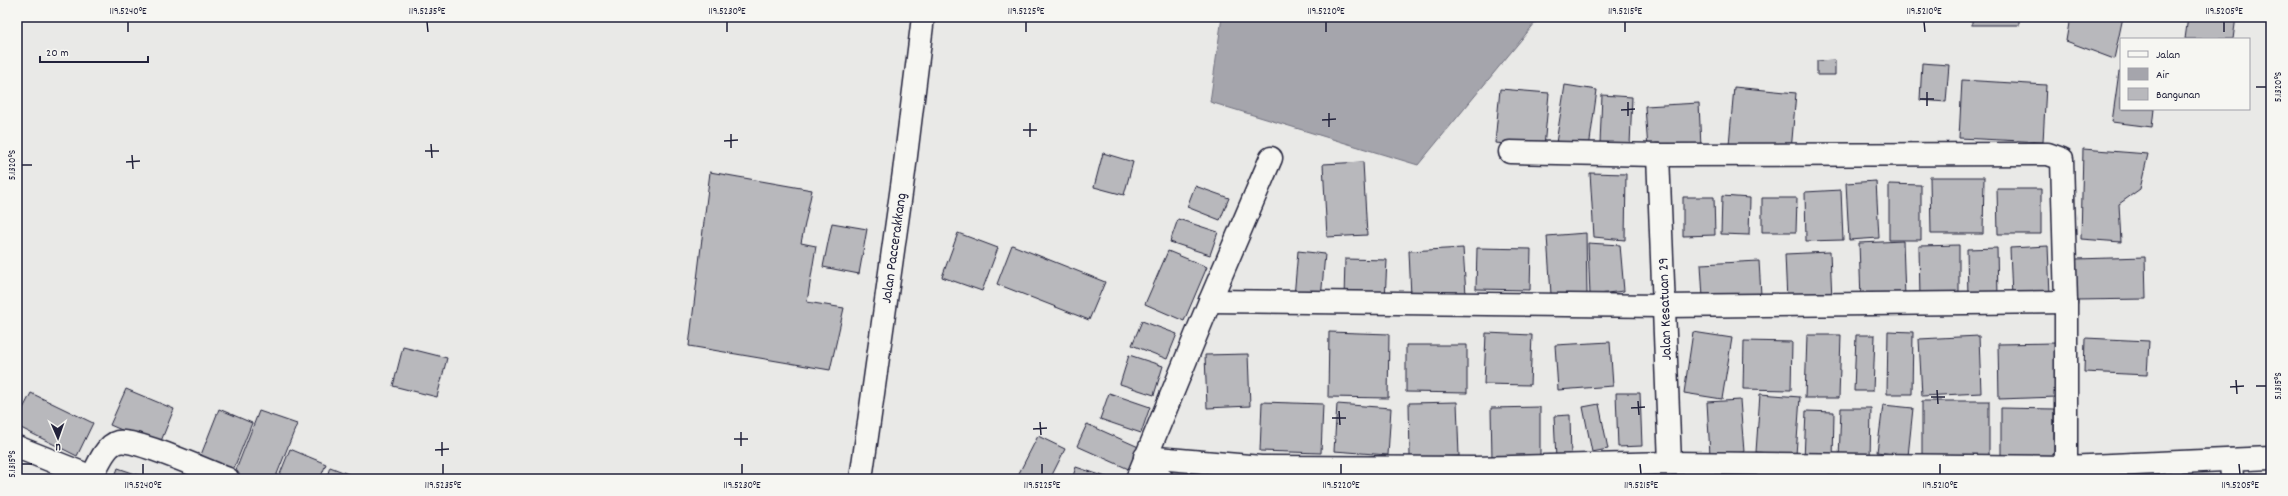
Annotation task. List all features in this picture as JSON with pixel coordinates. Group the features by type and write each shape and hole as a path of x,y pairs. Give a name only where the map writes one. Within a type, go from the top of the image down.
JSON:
{"street":[{"name":"Jalan Paccerakkang","path":"861,479 904,172 923,17"},
{"path":"1510,152 1658,155 2054,155 2062,159 2066,302 2066,467"},
{"name":"Jalan Kesatuan 29","path":"1658,155 1670,463"},
{"path":"1141,468 1271,158"},
{"path":"1210,301 1663,306 2066,302"},
{"path":"17,447 92,478 109,448 117,442 129,442 228,479"},
{"path":"1141,468 1261,467 1475,474 1670,463 1831,472 2066,467 2232,469 2271,458"},
{"path":"1141,468 1162,479"}],"water":[{"path":"1222,17 1540,17 1418,165 1210,102"}],"building":[{"path":"1972,17 2019,17 2019,25 1972,25"},
{"path":"2070,17 2123,17 2114,59 2066,41"},
{"path":"2188,17 2236,17 2233,38 2185,38"},
{"path":"1835,60 1835,75 1817,75 1817,61"},
{"path":"1922,63 1949,65 1946,102 1920,100"},
{"path":"2120,72 2120,110 2154,110 2152,127 2112,122"},
{"path":"1962,80 2046,85 2043,142 1959,138"},
{"path":"1565,85 1597,90 1589,148 1556,143"},
{"path":"1734,87 1796,93 1791,151 1729,145"},
{"path":"1500,89 1549,93 1544,147 1495,143"},
{"path":"1602,95 1632,97 1630,145 1600,144"},
{"path":"1699,103 1701,147 1648,150 1645,106"},
{"path":"2083,149 2148,154 2140,189 2119,204 2121,242 2081,239"},
{"path":"1103,153 1133,162 1124,195 1094,187"},
{"path":"1363,162 1367,235 1327,237 1323,164"},
{"path":"710,172 812,190 801,243 816,246 807,302 844,308 830,370 689,346"},
{"path":"1590,173 1626,174 1625,240 1594,237"},
{"path":"1930,177 1984,177 1983,234 1931,234"},
{"path":"1876,181 1879,238 1849,240 1846,183"},
{"path":"1889,184 1921,185 1921,240 1889,240"},
{"path":"1195,186 1229,198 1220,220 1187,207"},
{"path":"1997,189 2041,189 2041,234 1998,234"},
{"path":"1841,190 1843,240 1806,241 1805,192"},
{"path":"1722,196 1750,198 1749,235 1721,234"},
{"path":"1683,197 1714,197 1715,235 1683,236"},
{"path":"1762,198 1797,198 1796,232 1762,232"},
{"path":"1178,219 1218,232 1210,255 1170,242"},
{"path":"832,223 867,229 859,274 823,267"},
{"path":"958,233 998,248 982,291 942,277"},
{"path":"1586,233 1587,294 1551,294 1547,236"},
{"path":"1903,241 1905,297 1861,299 1859,243"},
{"path":"1588,243 1620,245 1624,291 1590,295"},
{"path":"1012,245 1105,282 1089,320 997,284"},
{"path":"1959,245 1959,298 1920,299 1919,246"},
{"path":"2048,246 2050,295 2012,298 2010,248"},
{"path":"1463,248 1466,295 1411,297 1409,251"},
{"path":"1477,248 1531,249 1530,290 1476,289"},
{"path":"1997,248 1998,297 1968,298 1967,249"},
{"path":"1168,251 1207,267 1184,321 1145,304"},
{"path":"1298,251 1325,254 1321,299 1294,297"},
{"path":"1830,252 1832,300 1787,301 1785,254"},
{"path":"2145,257 2146,299 2077,300 2076,259"},
{"path":"1345,259 1387,260 1385,300 1344,298"},
{"path":"1759,261 1761,295 1703,298 1701,264"},
{"path":"1142,321 1177,334 1167,359 1132,345"},
{"path":"1888,331 1913,332 1912,394 1887,394"},
{"path":"1329,332 1389,334 1388,398 1328,397"},
{"path":"1693,332 1732,338 1722,399 1684,393"},
{"path":"1486,333 1532,335 1530,385 1484,384"},
{"path":"1807,335 1841,335 1839,398 1805,398"},
{"path":"1856,335 1875,335 1873,391 1854,391"},
{"path":"1979,336 1981,393 1922,396 1919,339"},
{"path":"2085,338 2149,341 2147,375 2084,372"},
{"path":"1744,341 1792,342 1791,390 1743,389"},
{"path":"1610,342 1613,386 1558,390 1555,345"},
{"path":"2056,343 2057,397 1999,399 1998,344"},
{"path":"1406,345 1467,345 1467,393 1406,392"},
{"path":"403,347 447,358 437,397 393,386"},
{"path":"1248,354 1250,406 1207,408 1205,355"},
{"path":"1129,355 1163,366 1154,395 1120,384"},
{"path":"126,389 174,409 159,446 110,425"},
{"path":"31,393 93,423 77,456 17,426 17,420"},
{"path":"1109,393 1150,407 1141,433 1100,419"},
{"path":"1616,393 1640,393 1642,446 1618,447"},
{"path":"1760,394 1800,397 1796,455 1756,452"},
{"path":"1740,400 1744,452 1710,455 1707,402"},
{"path":"1922,401 1989,401 1989,458 1922,459"},
{"path":"1262,402 1323,404 1321,453 1260,451"},
{"path":"1457,402 1459,456 1410,457 1409,403"},
{"path":"1337,404 1391,408 1388,455 1334,451"},
{"path":"1599,404 1608,449 1592,452 1583,407"},
{"path":"1883,405 1913,408 1908,456 1877,452"},
{"path":"1540,407 1540,459 1492,459 1491,408"},
{"path":"1841,408 1871,408 1870,460 1839,459"},
{"path":"2001,408 2054,409 2054,461 2001,461"},
{"path":"219,409 252,423 232,473 199,460"},
{"path":"259,411 297,424 275,479 245,479 234,475"},
{"path":"1806,411 1834,412 1833,461 1804,460"},
{"path":"1570,415 1571,459 1556,459 1554,416"},
{"path":"1087,424 1143,449 1133,471 1077,446"},
{"path":"1038,436 1065,449 1050,479 1016,479"},
{"path":"290,449 326,464 320,479 278,479"},
{"path":"330,467 361,479 326,479"},
{"path":"1076,467 1112,479 1072,479"},
{"path":"118,468 150,479 114,479"}]}
